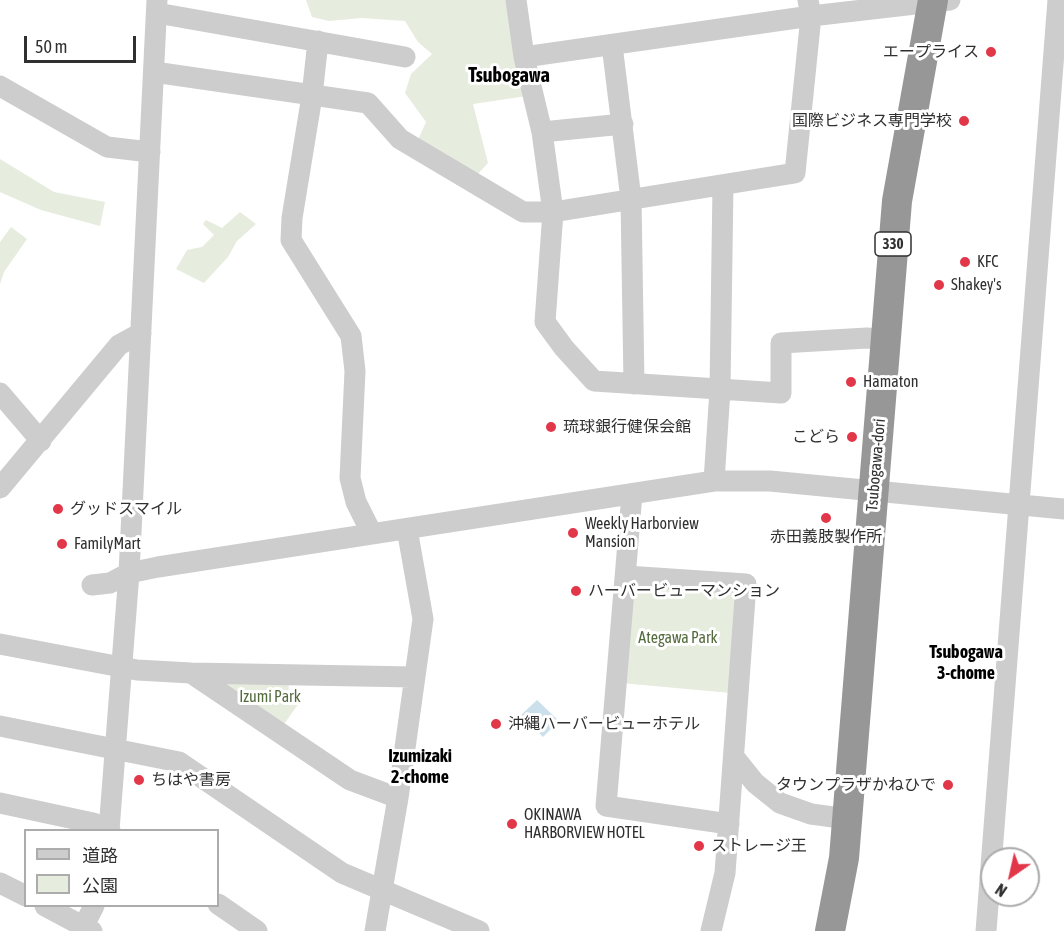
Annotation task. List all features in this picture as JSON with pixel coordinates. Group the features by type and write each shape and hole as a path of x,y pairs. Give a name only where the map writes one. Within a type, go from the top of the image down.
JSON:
{"highway":[{"name":"Tsubogawa-dori","path":"830,931 840,886 848,819 899,184 939,0"}],"street":[{"path":"516,0 524,57 542,132 553,212 545,322 564,348 594,381 781,393 781,343 867,338 886,340"},
{"path":"524,57 612,45 810,8 939,0"},
{"path":"986,931 1058,0"},
{"path":"109,829 129,573 157,6 318,41 405,57"},
{"path":"154,72 368,103 400,139 523,212 553,212 795,173 810,8"},
{"path":"318,41 312,96 292,218 291,240 351,336 356,370 350,478 356,502 372,534"},
{"path":"612,45 631,199 634,384"},
{"path":"0,86 107,147 150,152"},
{"path":"542,132 623,124"},
{"path":"714,481 720,390 723,185"},
{"path":"0,488 119,345 141,333"},
{"path":"0,393 41,441"},
{"path":"92,585 110,583 129,573 714,481 770,481 1064,509"},
{"path":"632,494 606,806 729,824"},
{"path":"375,931 398,798 423,619 407,529"},
{"path":"626,576 746,584 725,873 711,931"},
{"path":"0,644 121,668 191,673 414,677"},
{"path":"191,673 350,780 398,798"},
{"path":"0,726 179,762 342,873 479,931"},
{"path":"735,758 755,783 780,803 811,814 848,819"},
{"path":"0,803 93,823 107,829"},
{"path":"0,883 24,895"},
{"path":"219,905 257,931"},
{"path":"47,907 85,929 94,907"}],"green space":[{"path":"306,0 510,0 527,96 473,104 488,163 476,176 418,140 426,122 405,93 411,74 432,54 418,42 405,21 362,18 329,21 312,17"},
{"path":"0,159 54,192 105,202 100,226 41,210 0,192"},
{"path":"240,212 256,224 237,241 228,257 204,283 176,269 187,250 202,247 214,235 203,224 206,220 222,228"},
{"path":"11,227 27,239 4,272 0,284 0,242"},
{"name":"Ategawa Park","path":"633,586 739,594 731,693 621,683"},
{"name":"Izumi Park","path":"289,680 288,699 299,703 282,727 213,681"}],"water":[{"path":"537,700 559,721 543,737 521,715"}],"place":[{"name":"エープライス","path":"991,52"},
{"name":"国際ビジネス専門学校","path":"964,121"},
{"name":"KFC","path":"965,262"},
{"name":"Shakey's","path":"939,285"},
{"name":"Hamaton","path":"851,382"},
{"name":"琉球銀行健保会館","path":"551,427"},
{"name":"こどら","path":"852,437"},
{"name":"グッドスマイル","path":"58,509"},
{"name":"赤田義肢製作所","path":"826,518"},
{"name":"Weekly Harborview Mansion","path":"573,533"},
{"name":"FamilyMart","path":"62,544"},
{"name":"ハーバービューマンション","path":"576,591"},
{"name":"沖縄ハーバービューホテル","path":"496,724"},
{"name":"ちはや書房","path":"139,780"},
{"name":"タウンプラザかねひで","path":"948,785"},
{"name":"OKINAWA HARBORVIEW HOTEL","path":"512,824"},
{"name":"ストレージ王","path":"699,846"}],"district":[{"name":"Tsubogawa","path":"509,76"},
{"name":"Tsubogawa 3-chome","path":"966,662"},
{"name":"Izumizaki 2-chome","path":"420,766"}]}
